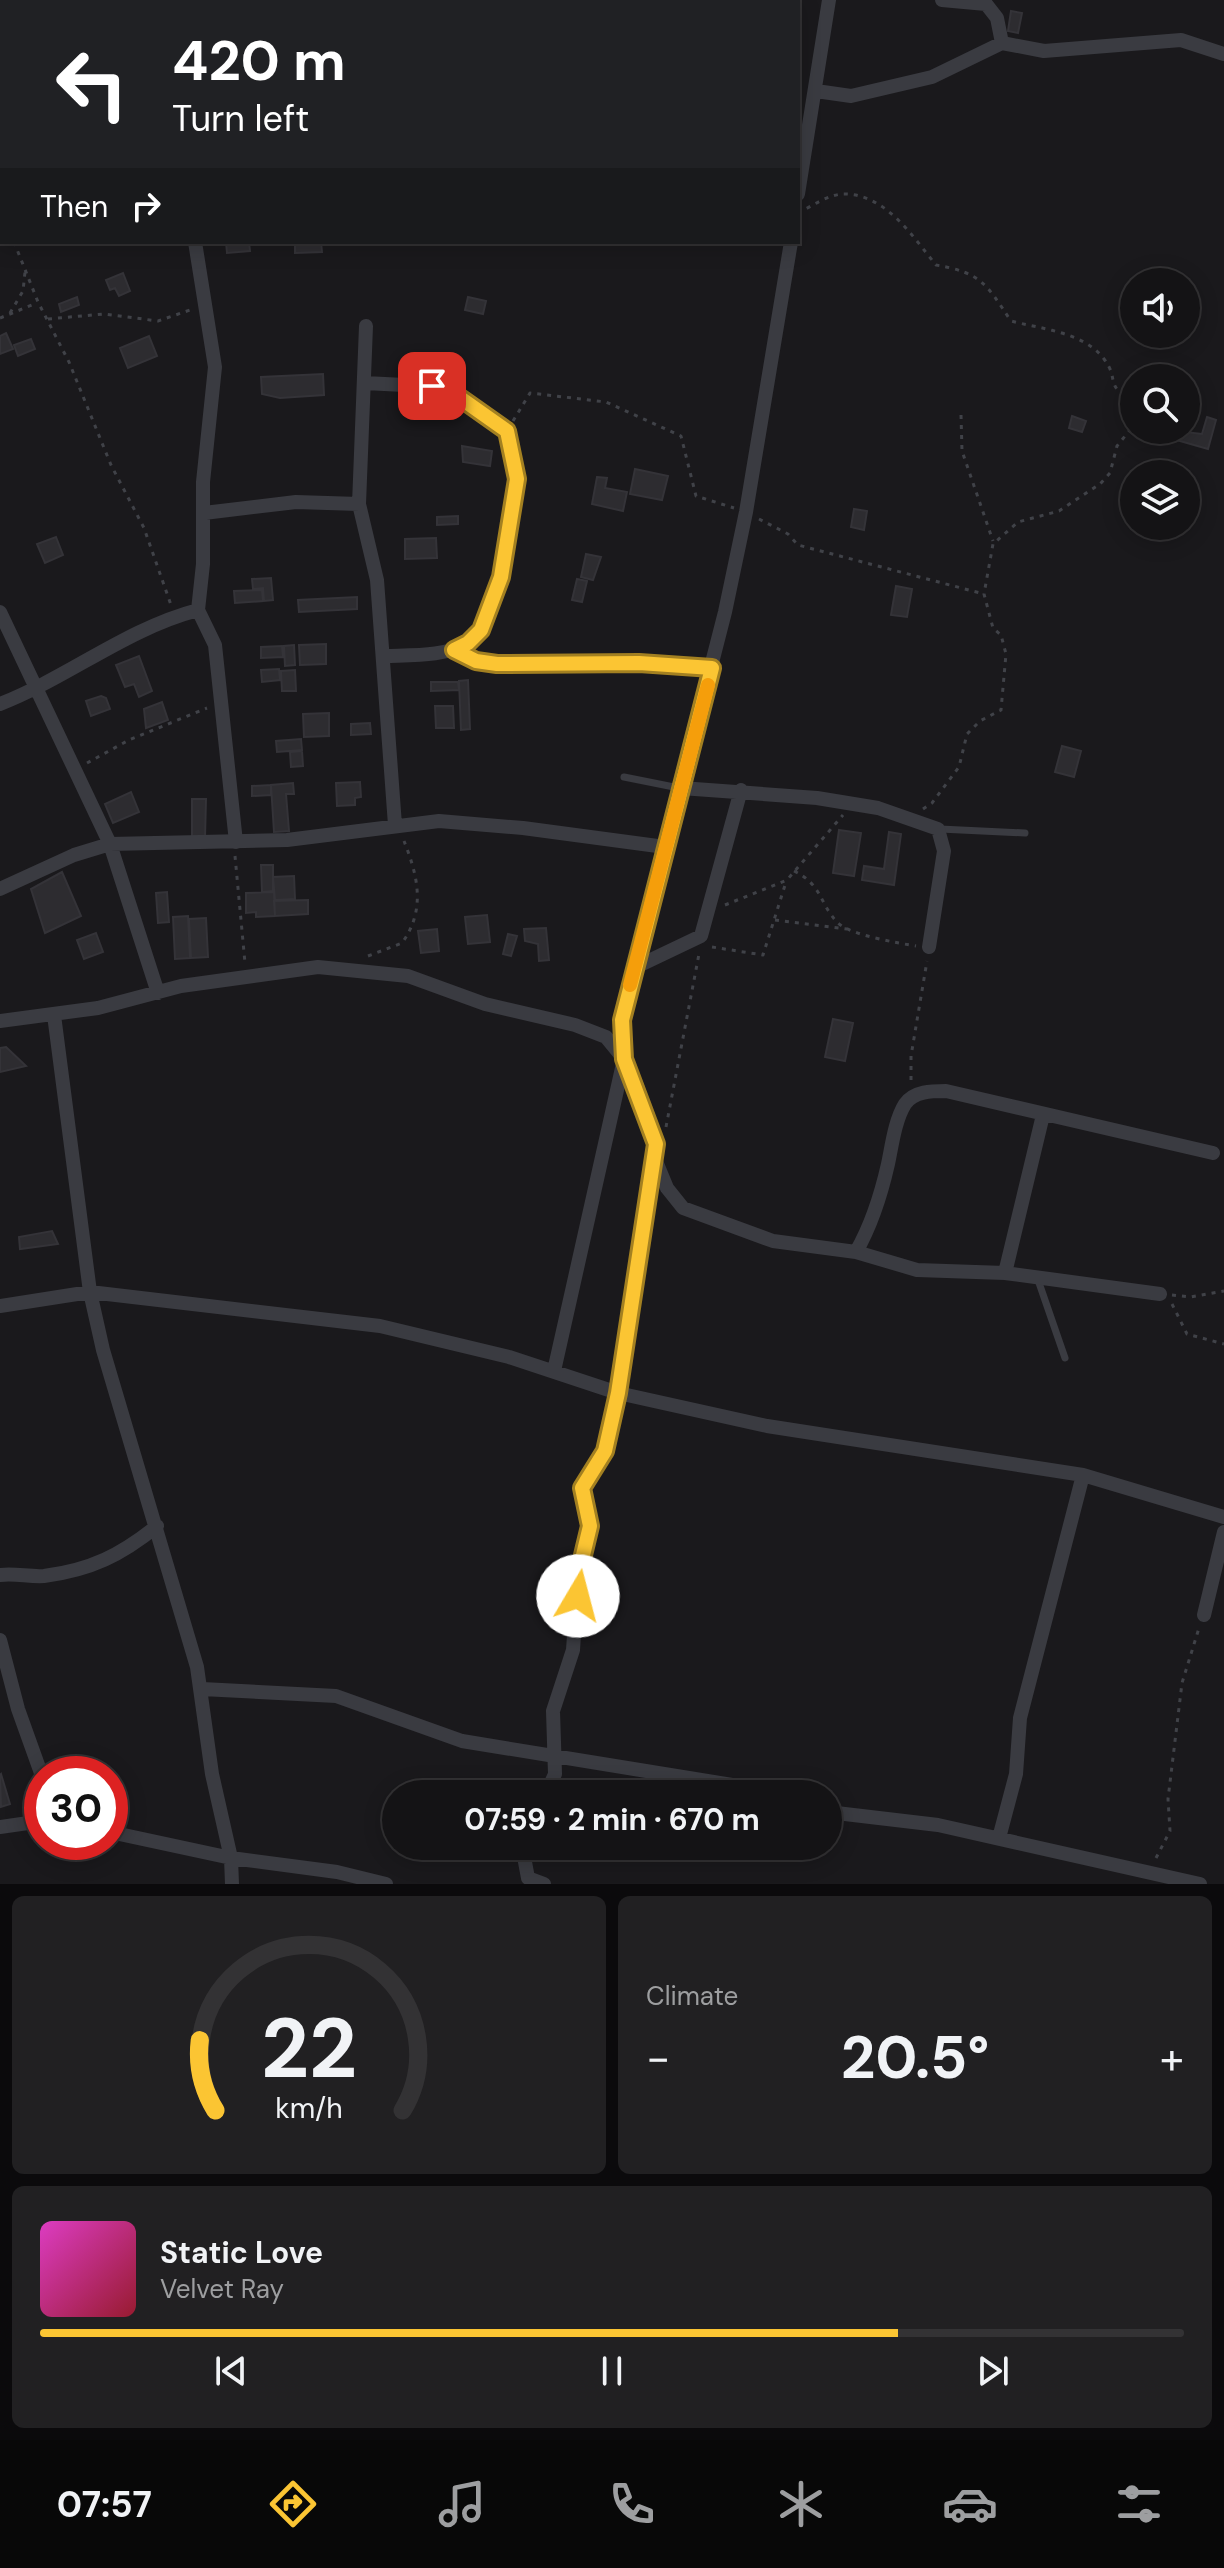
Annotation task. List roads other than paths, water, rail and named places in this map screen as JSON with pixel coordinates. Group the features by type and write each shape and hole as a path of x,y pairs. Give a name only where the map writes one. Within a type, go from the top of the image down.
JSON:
{"street":[{"path":"800,183 829,0"},
{"path":"942,0 986,4 997,18 1002,43"},
{"path":"816,91 851,96 932,77 1002,43 1044,51 1181,40 1224,54"},
{"path":"195,244 215,367 206,445 198,610 215,645 236,842"},
{"path":"554,1371 624,1059 622,1020 712,668 746,512 791,244"},
{"path":"366,326 359,504 375,560 385,656 395,825"},
{"path":"365,383 443,387 507,431 517,479 501,577 481,630 468,643 454,650 385,656"},
{"path":"204,513 296,502 359,504"},
{"path":"0,704 36,689 113,644 175,616 198,610"},
{"path":"0,612 110,844 158,993"},
{"path":"454,650 476,661 497,664 639,663 712,668"},
{"path":"681,788 741,790 853,804 938,829 944,851 929,947"},
{"path":"636,967 701,936 741,790"},
{"path":"0,889 74,855 110,844 287,840 395,825 480,823 665,847"},
{"path":"0,1021 54,1015 204,983 318,967 408,976 485,1004 596,1031 614,1044 624,1059 667,1188 683,1208 773,1241 856,1252 917,1270 1005,1273 1160,1294"},
{"path":"54,1015 90,1292 103,1350 157,1526 202,1689 212,1774 231,1858 232,1884"},
{"path":"856,1252 873,1217 899,1121 906,1103 915,1095 946,1091 1213,1153"},
{"path":"1005,1273 1043,1115"},
{"path":"552,1780 555,1774 553,1711 573,1650 578,1576 590,1526 582,1488 605,1451 618,1393 655,1149"},
{"path":"0,1306 90,1292 380,1326 479,1349 618,1393 767,1426 1083,1475 1224,1517"},
{"path":"999,1838 1016,1774 1020,1718 1083,1475"},
{"path":"0,1575 43,1576 92,1565 129,1550 157,1526"},
{"path":"1204,1615 1224,1532"},
{"path":"0,1640 18,1709 35,1756"},
{"path":"202,1689 336,1696 462,1741 699,1780"},
{"path":"842,1814 938,1825 1200,1884"},
{"path":"0,1827 24,1824"},
{"path":"128,1836 231,1858 337,1872 386,1884"},
{"path":"523,1860 524,1881 544,1884"}],"lane":[{"path":"624,777 681,788"},
{"path":"938,829 964,833 1025,833"},
{"path":"1037,1277 1065,1358"}]}
